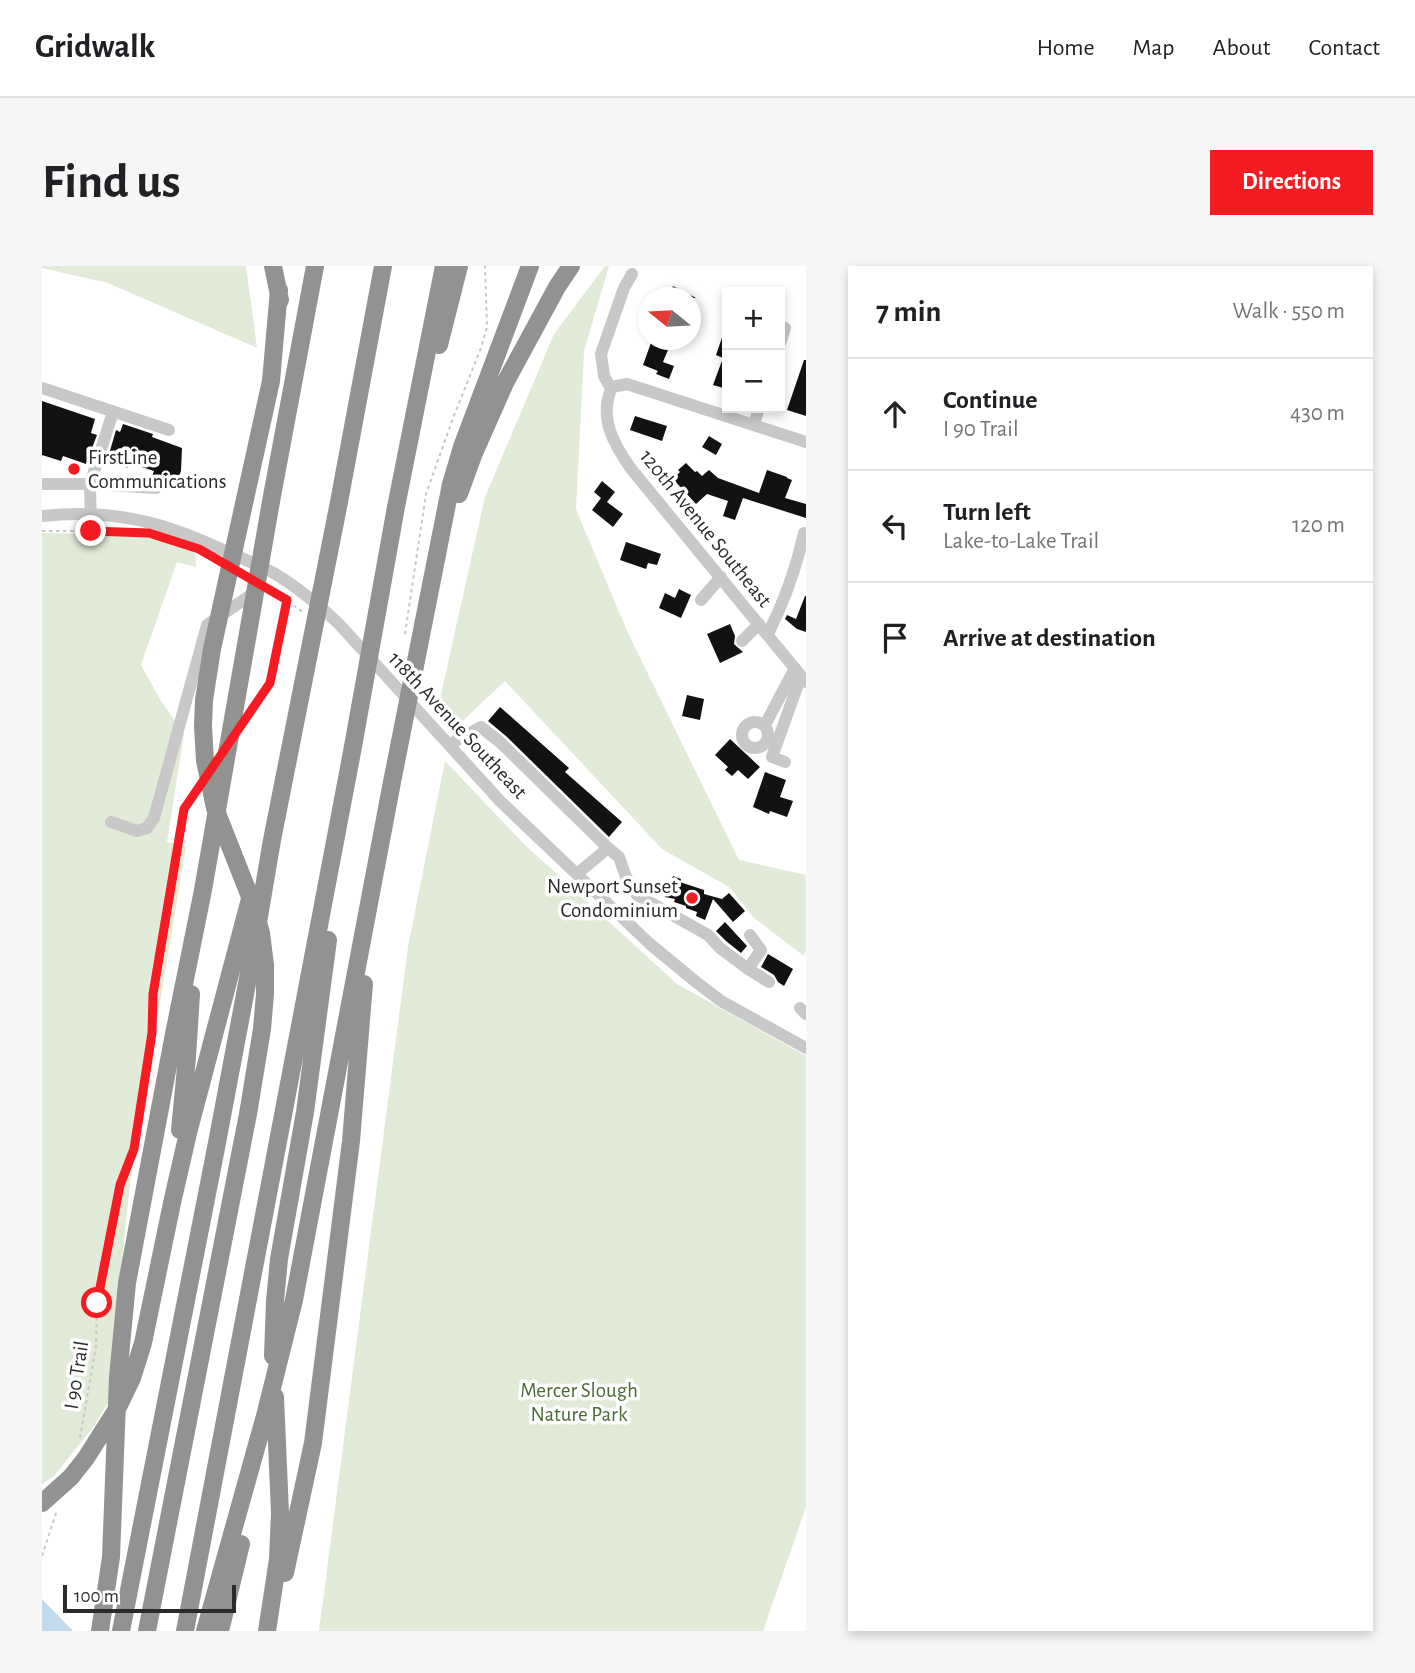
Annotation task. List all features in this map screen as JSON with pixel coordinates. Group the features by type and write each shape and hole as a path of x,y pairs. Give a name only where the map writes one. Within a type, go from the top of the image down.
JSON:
{"highway":[{"path":"272,496 283,331 279,290 273,266"},
{"path":"100,1631 111,1558 118,1377 127,1283 195,930 315,266"},
{"path":"121,1631 216,1148 272,840 383,266"},
{"path":"185,1631 444,266"},
{"path":"396,508 459,266"},
{"path":"205,1631 295,1300 450,484 530,266"},
{"path":"430,587 459,493 489,417 557,287 571,266"},
{"path":"147,1631 248,1114 265,994 261,933 208,782 204,745 204,700 271,381 279,290"},
{"path":"267,1631 278,1559 280,1513 273,1363 279,1259 305,1112 352,752"},
{"path":"50,1505 86,1458 117,1409 132,1378 143,1343 172,1203 205,1066 256,878 272,840"},
{"path":"273,1631 313,1443 351,1142 368,939 378,856"},
{"path":"172,1203 187,1057 195,930"},
{"path":"220,1631 247,1517 248,1475"}],"street":[{"path":"632,274 624,288 601,354 604,376 609,385 612,387 627,384 806,442"},
{"name":"120th Avenue Southeast","path":"612,387 607,398 606,413 618,450 801,675"},
{"path":"42,388 169,430"},
{"path":"91,531 90,484 113,412"},
{"path":"754,424 757,413"},
{"path":"42,484 156,488"},
{"name":"118th Avenue Southeast","path":"42,516 65,514 127,518 202,540 272,572 323,608 500,801 650,944 721,1000 806,1048"},
{"path":"768,634 783,603 804,533"},
{"path":"701,600 721,577"},
{"path":"111,822 137,831 146,828 154,818 207,625 264,586"},
{"path":"742,641 759,624"},
{"path":"765,725 801,675"},
{"path":"785,762 772,757 801,675"},
{"path":"450,746 481,727 619,857 626,877 637,895 708,935 720,948 769,982"},
{"path":"577,874 608,848"},
{"path":"748,969 761,950 750,935"}],"path":[{"path":"42,531 137,533"},
{"path":"246,717 270,683 287,600 264,586"},
{"name":"I 90 Trail","path":"79,1447 96,1346 97,1303 120,1185 134,1149 152,1033 153,994 184,809 200,786"},
{"path":"159,957 166,958"},
{"path":"42,1556 50,1531 50,1505"}],"green space":[{"path":"42,266 246,266 257,348 108,283"},
{"path":"605,266 609,266 584,351 576,509 627,631 739,860 806,875 804,956 754,918 729,887 662,849 505,681 455,728 440,699 485,497 554,334"},
{"path":"42,533 141,535 195,550 196,567 177,562 141,665 184,734 167,842 186,847 130,1182 108,1403 94,1426 55,1475 42,1484"},
{"name":"Mercer Slough Nature Park","path":"445,761 523,843 677,984 806,1056 806,1507 763,1631 319,1631 408,947"}],"water":[{"path":"42,1599 73,1631 42,1631"}],"building":[{"path":"722,338 722,358 716,355"},
{"path":"648,350 668,350 663,362 674,366 669,379 643,365"},
{"path":"806,360 806,416 787,410"},
{"path":"722,361 722,388 713,385"},
{"path":"42,401 95,419 91,433 97,435 86,464 63,456 61,461 42,455"},
{"path":"635,416 667,426 662,441 630,430"},
{"path":"123,424 182,448 181,471 175,487 151,479 154,471 129,463 128,468 107,461 116,430 120,432"},
{"path":"709,436 722,444 716,455 702,447"},
{"path":"686,463 702,476 709,470 718,478 759,493 767,470 787,477 792,480 785,498 806,504 806,518 743,498 735,520 723,516 728,501 707,494 696,504 673,479"},
{"path":"602,481 615,492 607,502 623,514 613,527 592,510 601,498 594,492"},
{"path":"626,542 661,554 657,565 648,563 646,569 620,560"},
{"path":"679,589 691,595 681,618 659,608 665,593 675,598"},
{"path":"805,596 806,632 797,629 785,619 787,615 796,619"},
{"path":"730,624 735,636 734,644 743,652 720,663 707,634"},
{"path":"687,695 704,699 700,720 682,716"},
{"path":"500,707 569,768 565,772 622,822 609,837 488,721"},
{"path":"730,739 760,767 748,779 738,770 732,776 725,770 728,767 715,755"},
{"path":"765,772 786,780 780,797 793,801 787,817 770,811 769,814 753,807"},
{"name":"Newport Sunset Condominium","path":"673,876 681,879 680,882 704,890 704,894 722,899 729,893 745,911 733,922 713,899 705,920 696,916 697,912 674,902 675,899 665,897"},
{"path":"725,922 747,946 741,953 716,931"},
{"path":"768,954 793,969 784,986 774,975 761,967"}],"place":[{"name":"FirstLine Communications","path":"74,469"},
{"name":"Newport Sunset Condominium","path":"692,898"}],"route":[{"path":"91,531 149,533 199,549 287,600 270,683 184,809 153,994 152,1033 134,1149 120,1185 97,1303"}]}
